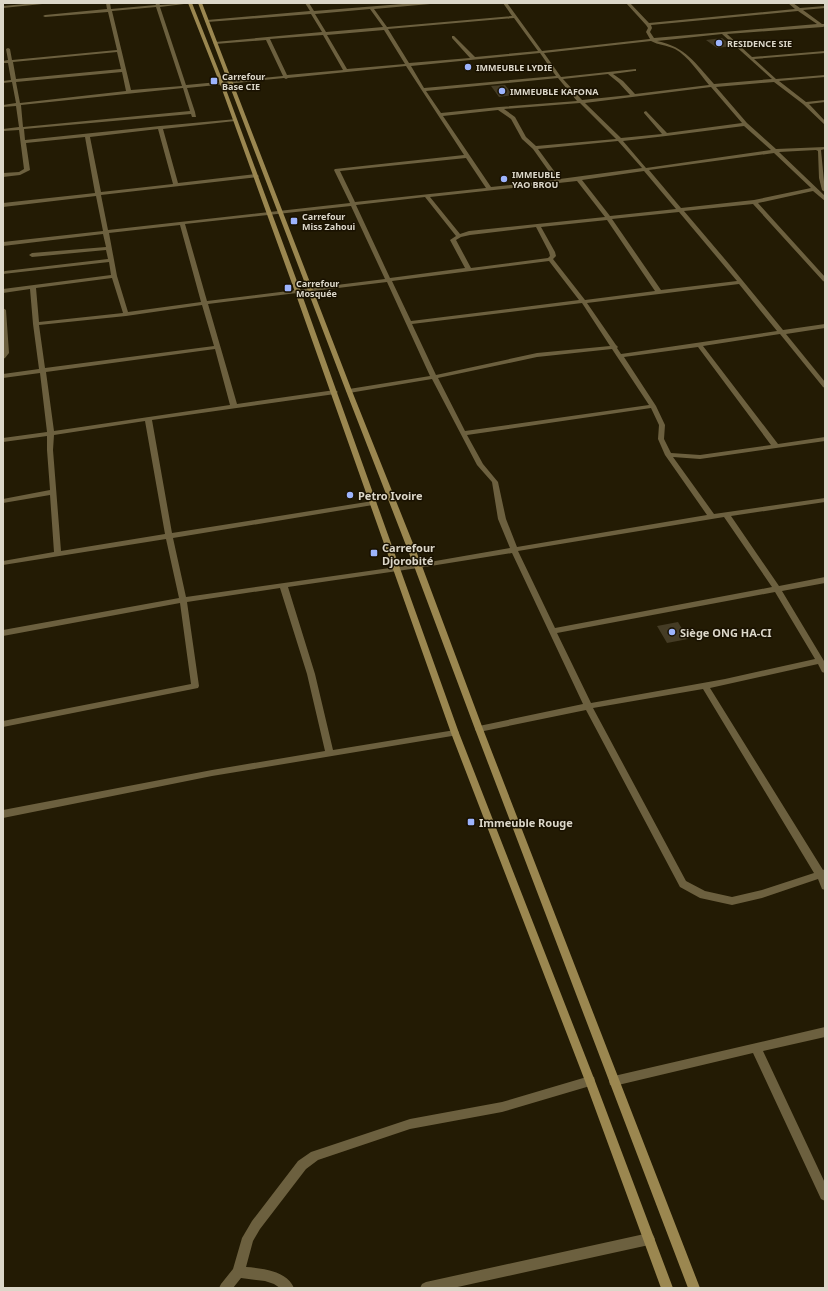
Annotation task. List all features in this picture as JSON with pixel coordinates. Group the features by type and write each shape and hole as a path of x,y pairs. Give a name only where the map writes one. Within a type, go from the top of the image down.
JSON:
{"main road":[{"path":"190,3 226,83 280,211 418,566 479,729 694,1288"},
{"path":"200,3 215,43 235,120 335,392 455,733 590,1082 667,1288"}],"street":[{"path":"3,7 50,3"},
{"path":"108,3 129,92"},
{"path":"45,16 190,3"},
{"path":"308,3 312,13 346,71"},
{"path":"207,21 430,3"},
{"path":"505,3 559,78 620,140 741,282 825,386"},
{"path":"628,3 648,24 650,28 648,32 653,41 667,44 678,50 691,61 745,124 825,198"},
{"path":"790,3 823,25 825,28"},
{"path":"158,5 186,87 196,124"},
{"path":"648,24 825,6"},
{"path":"371,8 386,29 423,90 489,188"},
{"path":"215,43 515,17"},
{"path":"3,106 129,92 286,78 723,33 823,25"},
{"path":"723,33 776,80 805,103 825,124"},
{"path":"454,37 474,59"},
{"path":"268,39 286,78"},
{"path":"3,175 20,173 27,170 18,104 8,49"},
{"path":"3,62 119,51"},
{"path":"751,58 825,52"},
{"path":"3,82 124,70"},
{"path":"423,90 634,70"},
{"path":"608,73 621,82 634,96"},
{"path":"440,115 499,108 581,102 712,86 825,76"},
{"path":"805,103 825,101"},
{"path":"499,108 513,118 524,138 535,148 558,181"},
{"path":"3,130 21,127 193,112"},
{"path":"646,112 666,135"},
{"path":"23,142 235,120"},
{"path":"535,148 666,135 745,124"},
{"path":"160,127 176,184"},
{"path":"87,135 114,276 126,314"},
{"path":"3,244 182,224 270,212 578,179 775,151 822,150 822,178 825,190"},
{"path":"467,156 337,170 390,280 434,377 480,465 495,482 502,519 514,550 554,631 588,706 683,884 703,895 732,901 762,894 823,874"},
{"path":"3,205 256,176"},
{"path":"578,179 609,218 659,292"},
{"path":"469,270 453,240 459,236 469,233 754,202 814,188"},
{"path":"426,195 459,236"},
{"path":"754,202 825,280"},
{"path":"182,224 234,406"},
{"path":"538,226 552,252 553,256 550,259"},
{"path":"32,255 109,248"},
{"path":"36,324 126,314 204,302 298,292 550,259"},
{"path":"550,259 583,301 653,406 662,425 661,439 668,455 712,516"},
{"path":"5,273 111,260"},
{"path":"3,291 114,276"},
{"path":"409,323 741,282"},
{"path":"33,287 36,324 51,433 50,450 52,492 58,554"},
{"path":"3,310 6,353 3,357"},
{"path":"621,356 825,326"},
{"path":"699,344 775,446"},
{"path":"3,376 42,372 217,347"},
{"path":"349,391 434,377 537,355 615,347"},
{"path":"3,440 335,392"},
{"path":"464,433 653,406"},
{"path":"3,724 195,686 183,600 169,536 148,419"},
{"path":"668,455 700,457 825,439"},
{"path":"3,501 52,492"},
{"path":"3,633 183,600 418,566 712,516 825,500"},
{"path":"3,563 373,503"},
{"path":"726,514 777,589 825,670"},
{"path":"554,631 825,580"},
{"path":"283,585 311,674 330,754"},
{"path":"479,729 588,706 705,686 820,661"},
{"path":"705,686 823,874 825,886"},
{"path":"3,814 212,773 455,733"},
{"path":"614,1081 825,1032"},
{"path":"756,1048 825,1195"},
{"path":"225,1288 238,1272 248,1238 256,1224 302,1165 314,1156 410,1124 502,1107 590,1082"},
{"path":"426,1288 649,1239"},
{"path":"238,1272 263,1274 285,1284 288,1288"}],"building":[{"name":"RESIDENCE SIE","path":"722,38 732,46 717,48 706,40"},
{"name":"IMMEUBLE KAFONA","path":"505,85 513,95 499,97 491,86"},
{"name":"Siège ONG HA-CI","path":"678,622 688,639 667,643 657,626"}],"place":[{"name":"RESIDENCE SIE","path":"719,43"},
{"name":"IMMEUBLE LYDIE","path":"468,67"},
{"name":"Carrefour Base CIE","path":"214,81"},
{"name":"IMMEUBLE KAFONA","path":"502,91"},
{"name":"IMMEUBLE YAO BROU","path":"504,179"},
{"name":"Carrefour Miss Zahoui","path":"294,221"},
{"name":"Carrefour Mosquée","path":"288,288"},
{"name":"Petro Ivoire","path":"350,495"},
{"name":"Carrefour Djorobité","path":"374,553"},
{"name":"Siège ONG HA-CI","path":"672,632"},
{"name":"Immeuble Rouge","path":"471,822"}]}
